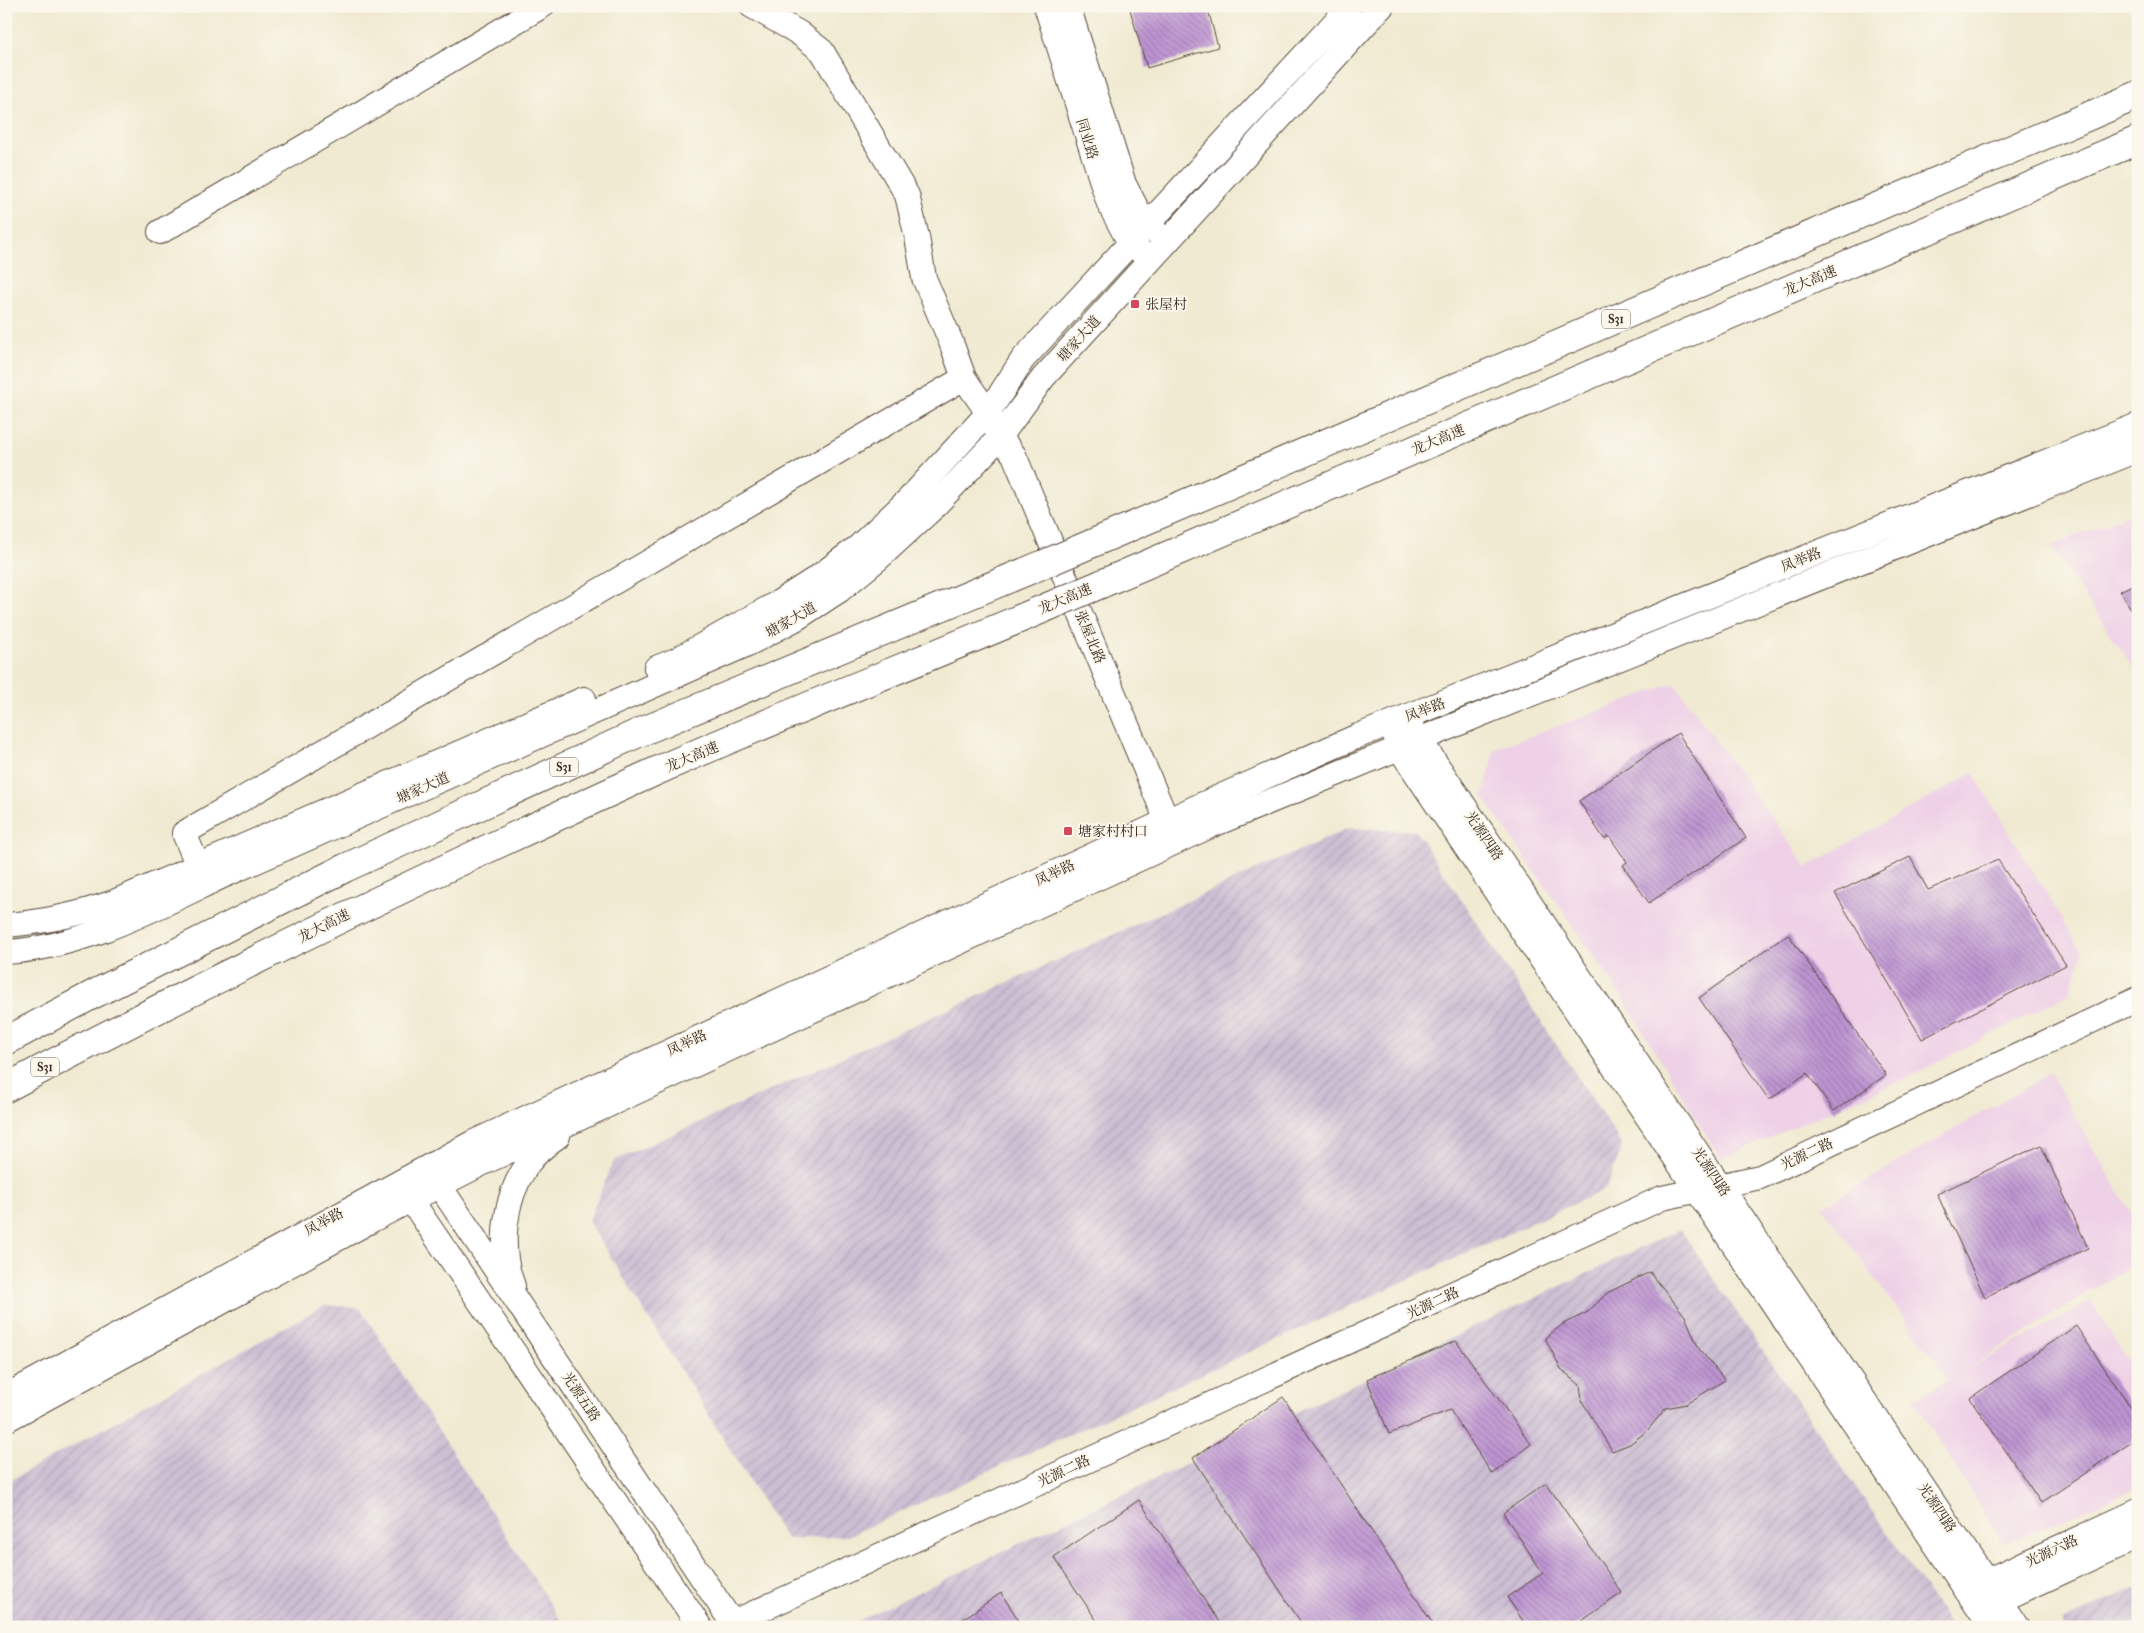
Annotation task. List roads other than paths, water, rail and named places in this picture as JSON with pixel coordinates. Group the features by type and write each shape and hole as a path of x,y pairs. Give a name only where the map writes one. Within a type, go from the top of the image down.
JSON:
{"highway":[{"name":"S31","path":"6,1041 94,994 345,868 636,734 1044,564 2138,95"},
{"name":"龙大高速","path":"6,1088 363,907 654,772 1101,584 2138,140"}],"street":[{"path":"160,232 542,6"},
{"name":"张屋北路","path":"752,6 799,33 822,51 906,195 917,237 924,278 964,378 988,413 1000,437 1014,455 1167,821"},
{"name":"同业路","path":"1046,6 1107,199 1116,220 1149,261"},
{"name":"同业路","path":"1068,6 1124,184 1132,202 1148,224 1167,242"},
{"name":"塘家大道","path":"6,925 46,921 81,914 198,866 676,660 779,602 818,577 858,548 909,499 988,413 1023,359 1350,6"},
{"name":"塘家大道","path":"6,952 52,947 93,935 750,643 797,618 840,590 930,511 1000,437 1043,378 1382,6"},
{"path":"198,866 184,833 964,378"},
{"name":"凤举路","path":"6,1396 425,1176 480,1139 1167,821 1349,740 2138,426"},
{"name":"凤举路","path":"6,1420 411,1200 425,1176 586,1116 1208,827 2138,450"},
{"name":"光源四路","path":"1401,720 1409,744 1708,1188 1976,1592 1991,1627"},
{"name":"光源二路","path":"734,1625 1662,1198 1760,1177 2138,999"},
{"path":"522,1308 510,1278 504,1241 508,1203 528,1164 554,1139 586,1116"},
{"path":"425,1176 408,1189 411,1200 700,1627"},
{"name":"光源五路","path":"425,1176 522,1308 734,1625"},
{"name":"光源六路","path":"1976,1592 2138,1512"},
{"name":"光源六路","path":"1999,1601 2138,1537"},
{"name":"光源四路","path":"1976,1592 1999,1601 2017,1627"}],"place":[{"name":"张屋村","path":"1135,304"},
{"name":"塘家村村口","path":"1068,831"}]}
